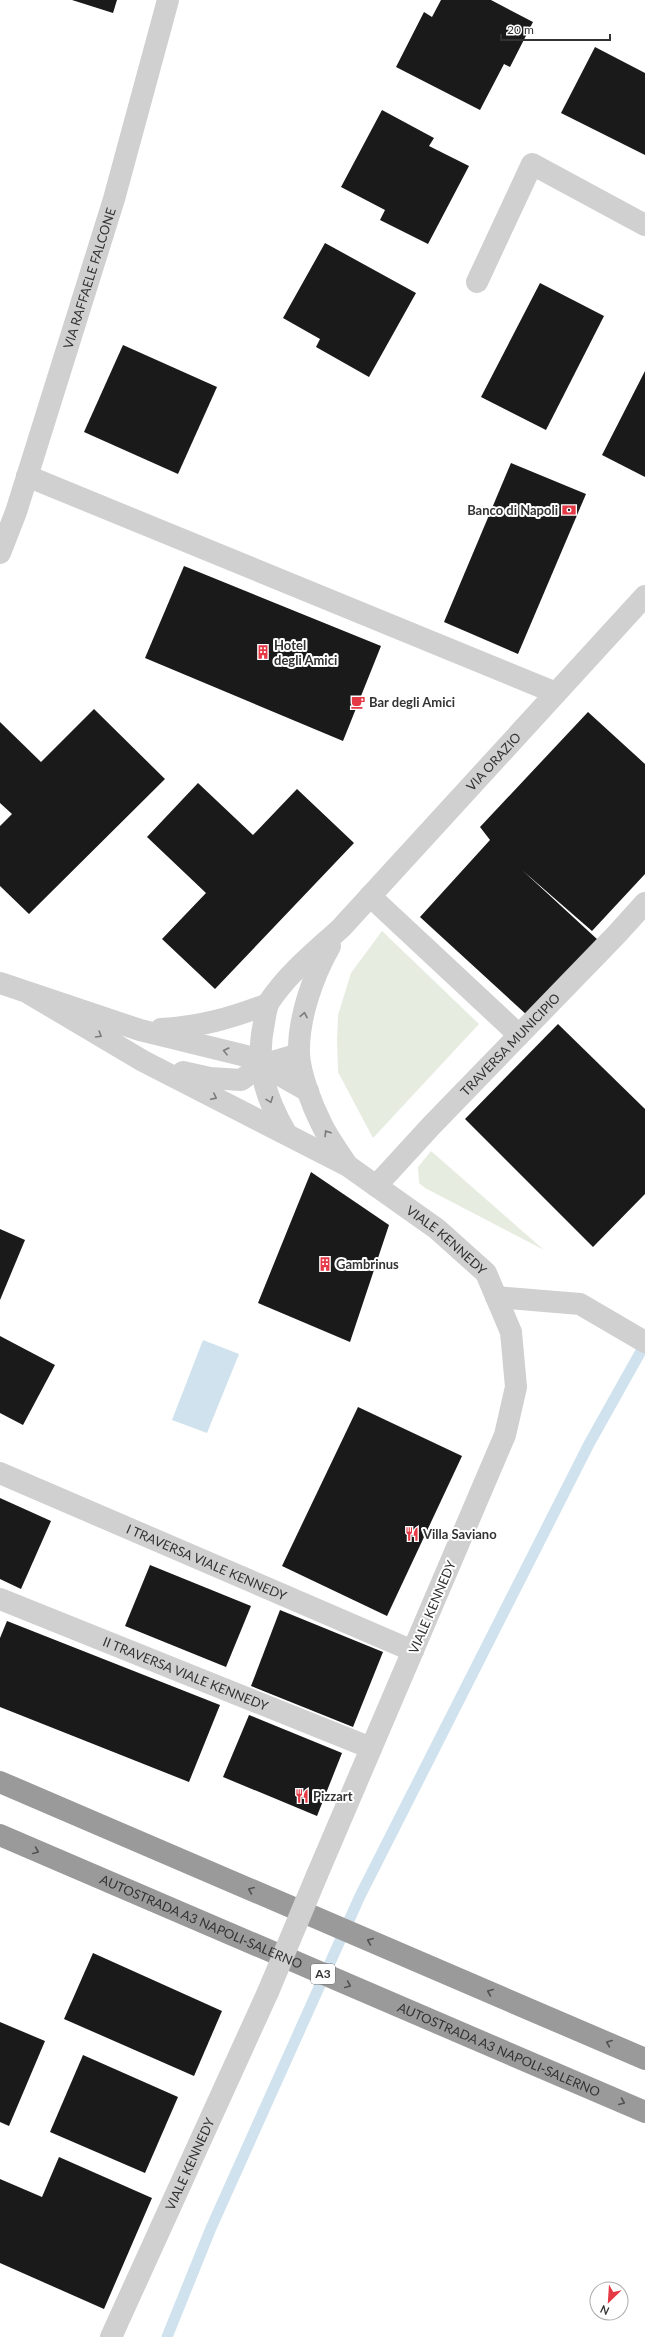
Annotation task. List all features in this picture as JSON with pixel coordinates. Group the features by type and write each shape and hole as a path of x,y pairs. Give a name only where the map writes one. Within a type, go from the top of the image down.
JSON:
{"highway":[{"path":"0,1782 645,2059"},
{"name":"AUTOSTRADA A3 NAPOLI-SALERNO","path":"0,1835 645,2112"}],"street":[{"name":"VIA RAFFAELE FALCONE","path":"0,553 27,476 114,199 168,0"},
{"path":"477,282 532,164 645,225"},
{"path":"27,476 556,693"},
{"name":"VIA ORAZIO","path":"341,928 645,596"},
{"path":"370,896 519,1035"},
{"name":"TRAVERSA MUNICIPIO","path":"376,1186 431,1126 645,903"},
{"path":"286,1133 276,1117 262,1078 260,1042 268,1004 286,978 341,928"},
{"path":"341,928 316,971 304,1014 299,1054 308,1091 321,1124 348,1166"},
{"path":"0,983 140,1030 246,1056 308,1091"},
{"path":"30,994 143,1061 348,1166"},
{"path":"140,1030 188,1027 230,1019 268,1004"},
{"path":"143,1061 210,1078 241,1080 262,1065 299,1054"},
{"name":"VIALE KENNEDY","path":"111,2337 268,1992 506,1435 516,1387 512,1332 486,1273 437,1229 348,1166"},
{"path":"496,1297 590,1309 645,1342"},
{"name":"I TRAVERSA VIALE KENNEDY","path":"0,1474 413,1651"},
{"name":"II TRAVERSA VIALE KENNEDY","path":"0,1599 371,1748"}],"shaded area":[{"path":"382,931 479,1024 373,1138 338,1072 338,1015 351,973"},
{"path":"431,1151 544,1250 425,1188 419,1183 418,1167"}],"water":[{"path":"203,1340 239,1354 207,1433 172,1420"}],"building":[{"path":"72,0 117,0 113,13"},
{"path":"441,0 491,0 533,22 510,67 504,64 480,110 396,67 424,12 432,17"},
{"path":"595,47 645,73 645,155 561,113"},
{"path":"382,110 434,138 429,146 469,166 428,244 380,220 385,210 341,187"},
{"path":"325,243 416,293 369,377 316,347 320,339 283,318"},
{"path":"540,283 604,316 546,430 481,397"},
{"path":"123,345 217,387 178,474 84,432"},
{"path":"645,371 645,477 602,455"},
{"path":"511,463 586,494 518,654 444,622"},
{"name":"Hotel degli Amici","path":"184,566 381,646 343,741 145,658"},
{"path":"94,709 165,779 29,914 0,886 0,826 12,814 0,803 0,722 41,762"},
{"path":"588,712 645,764 645,874 592,931 522,870 598,940 528,1016 420,917 490,840 480,827"},
{"path":"198,783 253,835 297,789 354,843 215,989 162,939 206,893 147,837"},
{"path":"558,1024 645,1109 645,1194 593,1247 465,1119"},
{"name":"Gambrinus","path":"311,1172 389,1225 350,1342 258,1303"},
{"path":"0,1229 25,1240 0,1300"},
{"path":"0,1336 55,1365 23,1425 0,1413"},
{"path":"358,1407 462,1456 387,1616 282,1566"},
{"path":"0,1498 51,1521 21,1589 0,1579"},
{"path":"150,1565 251,1606 226,1667 125,1626"},
{"path":"280,1610 383,1652 353,1727 251,1686"},
{"path":"7,1621 220,1705 189,1782 0,1707 0,1638"},
{"path":"249,1715 342,1753 317,1816 223,1777"},
{"path":"93,1953 222,2011 194,2076 64,2019"},
{"path":"0,2022 45,2041 9,2126 0,2122"},
{"path":"83,2055 178,2097 145,2173 50,2132"},
{"path":"59,2157 152,2198 104,2309 0,2263 0,2179 42,2197"}],"waterway":[{"path":"167,2337 211,2228 360,1896 589,1444 645,1344"}],"place":[{"name":"Banco di Napoli","path":"569,510"},
{"name":"Hotel degli Amici","path":"263,652"},
{"name":"Bar degli Amici","path":"358,702"},
{"name":"Gambrinus","path":"325,1264"},
{"name":"Villa Saviano","path":"412,1534"},
{"name":"Pizzart","path":"302,1796"}]}
